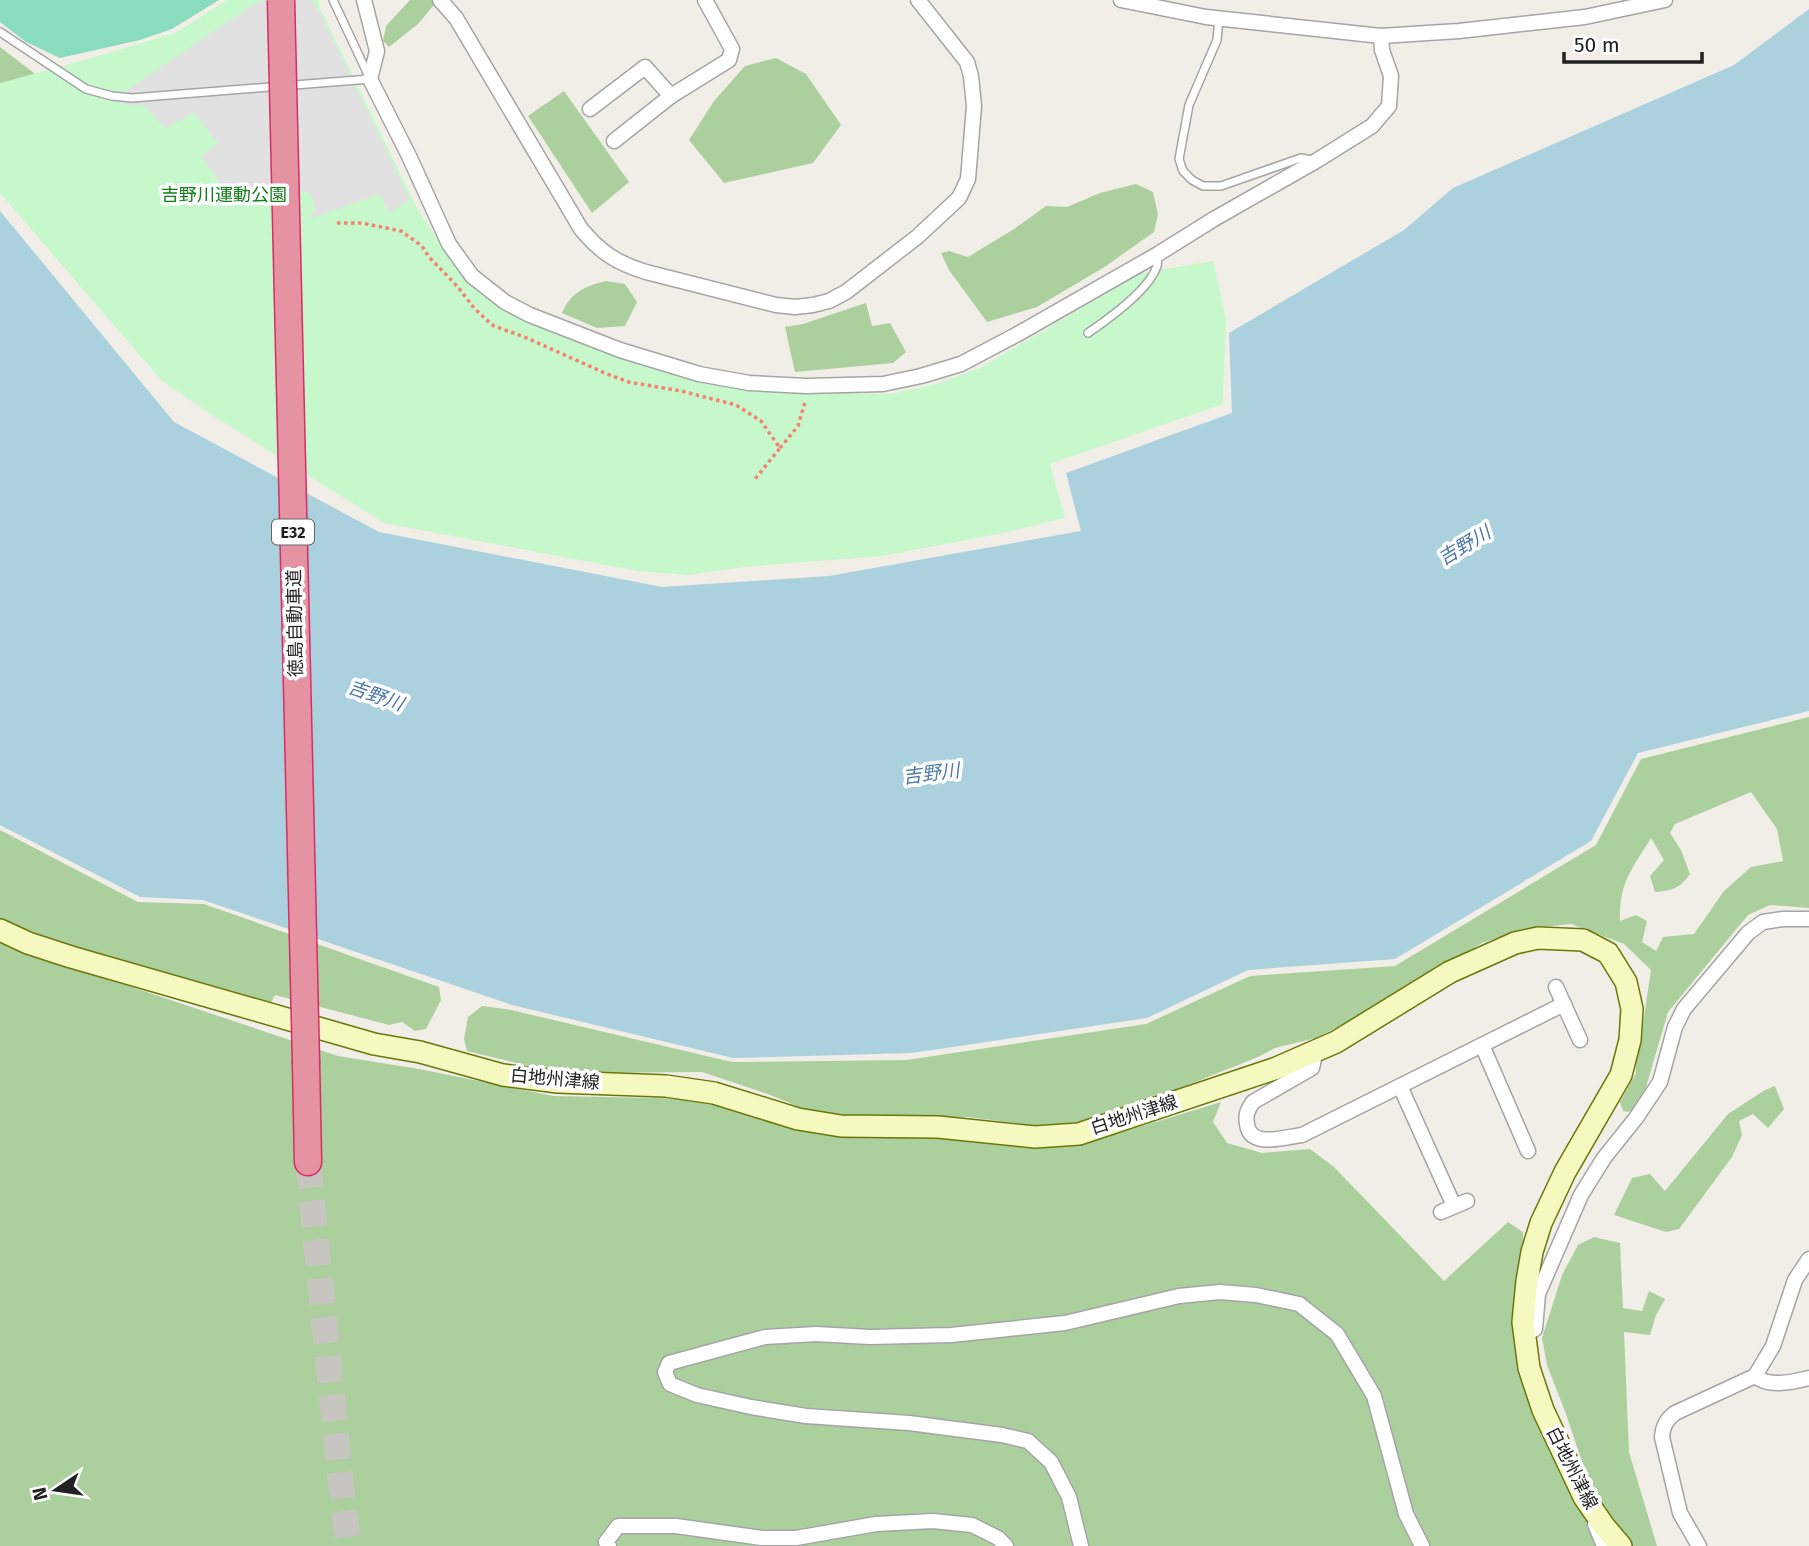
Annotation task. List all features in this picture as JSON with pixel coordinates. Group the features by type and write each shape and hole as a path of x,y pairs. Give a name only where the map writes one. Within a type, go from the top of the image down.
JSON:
{"highway":[{"name":"徳島自動車道","path":"281,0 308,1162"}],"main road":[{"name":"白地州津線","path":"0,930 28,943 71,957 374,1044 420,1052 503,1075 558,1082 678,1087 714,1093 797,1119 841,1126 938,1127 1035,1137 1079,1134 1274,1069 1336,1042 1450,972 1515,943 1538,939 1583,940 1608,953 1626,982 1632,1009 1630,1040 1620,1075 1565,1172 1541,1223 1532,1252 1523,1322 1529,1368 1543,1410 1584,1497 1604,1527 1621,1546"}],"street":[{"path":"364,0 377,51 370,79 449,244 472,276 505,302 530,315 657,362 699,374 749,383 806,386 883,384 961,364 1158,254 1372,126 1389,106 1391,76 1382,50 1381,36"},
{"path":"440,0 456,19 581,229 594,245 626,266 776,305 795,307 829,301 846,292 917,237 959,198 968,179 974,106 971,76 967,62 918,0"},
{"path":"614,141 671,96 729,60 732,49 705,0"},
{"path":"1121,0 1220,18 1381,36 1459,31 1585,17 1665,0"},
{"path":"590,109 645,67 671,96"},
{"path":"1525,1335 1535,1329 1538,1293 1581,1195 1604,1158 1660,1083 1675,1027 1684,1009 1748,933 1763,922 1809,919"},
{"path":"1556,986 1580,1040"},
{"path":"1317,1050 1312,1068 1253,1102 1247,1111 1246,1122 1249,1132 1255,1138 1264,1140 1302,1135 1564,1004"},
{"path":"1482,1045 1528,1151"},
{"path":"1400,1086 1454,1206"},
{"path":"1699,1546 1680,1513 1662,1428 1675,1413 1755,1376 1773,1346 1795,1280 1809,1259"},
{"path":"1081,1546 1069,1497 1051,1462 1028,1441 909,1423 806,1416 751,1408 697,1395 670,1384 665,1372 669,1363 765,1337 816,1334 870,1338 951,1335 1065,1323 1179,1296 1220,1292 1256,1295 1299,1304 1336,1334 1374,1396 1406,1514 1422,1546"},
{"path":"1755,1376 1762,1382 1787,1383 1809,1378"},
{"path":"1584,1497 1604,1546"},
{"path":"609,1546 606,1542 618,1526 676,1525 762,1538 796,1538 876,1524 933,1521 972,1525 998,1538 1006,1546"}],"lane":[{"path":"0,32 86,89 112,96 132,98 370,79 333,0"},
{"path":"1220,18 1217,40 1189,105 1179,159 1183,171 1192,180 1211,187 1221,186 1301,158 1316,160"},
{"path":"1088,333 1106,321 1144,287 1157,267 1158,254"}],"path":[{"path":"337,223 362,223 401,231 422,246 474,308 492,325 629,382 681,391 736,405 761,421 779,448"},
{"path":"755,479 798,426 806,386"}],"green space":[{"path":"0,0 219,0 172,29 140,40 60,58 26,42 0,22"},
{"name":"吉野川運動公園","path":"227,0 319,0 319,6 417,208 448,256 483,294 516,315 555,332 647,366 708,383 770,391 890,394 936,384 980,368 1141,273 1213,261 1226,320 1223,404 1050,464 1065,518 882,556 744,567 688,575 637,571 384,523 162,381 0,193 0,83 175,33"},
{"path":"410,0 438,0 418,24 389,47 383,41 386,26"},
{"path":"0,47 68,99 0,105"},
{"path":"776,58 806,74 841,125 813,163 724,183 689,140 714,101 745,66"},
{"path":"564,91 629,182 592,213 528,116"},
{"path":"1136,184 1153,192 1158,214 1154,232 1106,266 1037,307 987,322 949,270 941,253 949,251 968,257 1046,206 1067,207 1100,193"},
{"path":"606,281 625,284 637,302 625,326 597,328 562,313 580,291"},
{"path":"866,303 872,326 890,323 906,352 893,363 795,372 785,327 803,324"},
{"path":"1809,717 1809,908 1770,905 1748,915 1668,1012 1642,1101 1629,1112 1623,1111 1620,1102 1636,1073 1635,1058 1651,970 1624,944 1571,924 1522,929 1482,943 1384,1003 1316,1038 1275,1048 1110,1116 1074,1127 1048,1127 968,1117 849,1118 809,1111 702,1072 557,1073 467,1051 464,1039 468,1017 482,1006 511,1010 732,1062 907,1060 1146,1024 1250,976 1395,966 1596,845 1641,759","holes":["1751,792 1777,829 1783,861 1751,867 1724,891 1694,934 1663,937 1656,951 1642,942 1647,921 1636,915 1620,921 1624,886 1651,838 1664,860 1650,876 1655,892 1675,888 1690,874 1681,850 1670,833 1675,824"]},
{"path":"0,830 138,902 204,904 439,987 441,1000 426,1029 415,1031 402,1022 389,1025 275,995 271,1003 21,933 0,920"},
{"path":"0,943 338,1056 553,1096 704,1099 784,1127 834,1136 951,1138 1025,1146 1080,1145 1221,1102 1213,1122 1227,1143 1262,1153 1310,1149 1334,1167 1444,1281 1508,1222 1523,1232 1528,1396 1596,1503 1547,1365 1542,1338 1562,1275 1578,1245 1594,1237 1620,1243 1623,1308 1642,1311 1649,1291 1665,1299 1656,1315 1650,1335 1624,1332 1629,1452 1657,1546 0,1546"},
{"path":"1775,1086 1784,1109 1768,1128 1753,1114 1739,1121 1742,1135 1732,1157 1679,1229 1666,1232 1614,1215 1632,1178 1650,1174 1665,1191 1728,1114"}],"shaded area":[{"path":"312,0 321,15 410,200 389,213 380,194 310,219 315,208 313,199 308,192 300,190 260,204 226,205 222,186 201,156 218,143 194,113 165,128 145,106 112,100 257,2"}],"water":[{"name":"吉野川","path":"1809,9 1809,711 1638,753 1591,841 1395,959 1248,970 1147,1018 912,1053 733,1058 512,1005 203,900 140,897 0,825 0,211 174,422 379,532 662,587 829,576 1081,531 1066,473 1232,413 1229,333 1404,230 1453,188 1734,65"}],"tunnel":[{"path":"308,1162 349,1546"}]}
